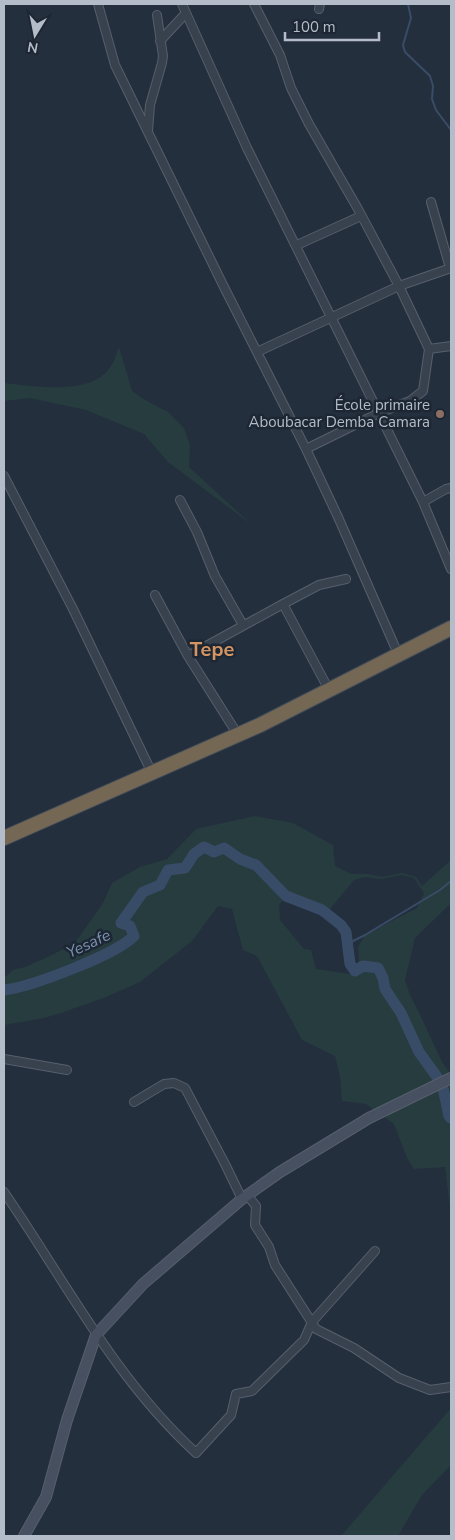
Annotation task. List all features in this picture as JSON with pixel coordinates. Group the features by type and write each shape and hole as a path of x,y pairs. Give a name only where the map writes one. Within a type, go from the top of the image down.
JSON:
{"highway":[{"path":"4,838 238,735 399,656 451,628"}],"street":[{"path":"98,4 115,64 306,449 399,656"},
{"path":"182,4 248,148 423,502 451,569"},
{"path":"254,4 280,55 291,88 309,124 399,286 429,349 423,390 410,401 379,413 306,449"},
{"path":"160,41 186,13"},
{"path":"148,133 150,105 163,56 157,15"},
{"path":"257,352 399,286 450,268 431,202"},
{"path":"297,245 361,216"},
{"path":"429,349 451,346"},
{"path":"4,476 73,609 152,773"},
{"path":"423,502 451,488"},
{"path":"180,500 197,532 215,576 243,625"},
{"path":"188,656 319,586 346,579"},
{"path":"155,595 188,656 238,735"},
{"path":"283,604 329,690"},
{"path":"4,1059 67,1070"},
{"path":"24,1536 46,1497 67,1420 96,1335 143,1284 244,1197 288,1167 369,1118 451,1078"},
{"path":"134,1102 164,1084 174,1083 184,1088 244,1197 256,1206 256,1225 269,1247 275,1265 316,1329 354,1348 399,1378 430,1390 451,1387"},
{"path":"4,1192 96,1335 171,1430 196,1453 231,1415 236,1394 252,1391 304,1340 312,1322 374,1251"}],"green space":[{"path":"119,347 132,391 168,412 184,428 190,446 189,467 251,524 168,462 144,434 86,410 30,398 4,401 4,383 60,387 88,383 100,377 111,367"},
{"path":"255,816 293,823 333,845 335,866 351,874 367,874 382,877 402,873 416,877 422,886 451,860 451,903 415,938 405,980 410,995 442,1062 451,1074 451,1216 445,1167 414,1169 407,1158 394,1124 366,1104 342,1101 340,1077 335,1056 302,1040 257,956 243,950 232,909 218,906 192,941 140,982 106,997 61,1013 4,1025 4,978 13,970 25,967 75,943 103,903 112,883 140,867 167,859 196,829","holes":["401,875 414,878 424,893 417,908 365,935 358,947 359,960 355,970 350,974 316,969 311,950 304,949 280,920 279,905 286,896 322,910 330,909 354,880 365,877 381,879"]},
{"path":"451,1408 451,1465 422,1495 398,1536 341,1536"}],"waterway":[{"path":"408,4 411,18 403,45 405,52 430,76 433,86 432,99 436,110 451,130"},
{"name":"Yesafe","path":"4,990 52,977 92,961 124,944 134,936 130,926 121,923 143,892 160,885 168,870 185,868 194,854 204,847 214,852 224,848 240,859 256,865 286,896 322,910 341,925 346,932 350,964 355,971 363,966 378,968 383,978 385,989 401,1013 419,1052 437,1077"},
{"path":"347,944 440,890 451,881"},
{"name":"Yesafe","path":"443,1088 451,1118"}],"place":[{"name":"École primaire Aboubacar Demba Camara","path":"440,414"}],"district":[{"name":"Tepe","path":"212,649"}]}
